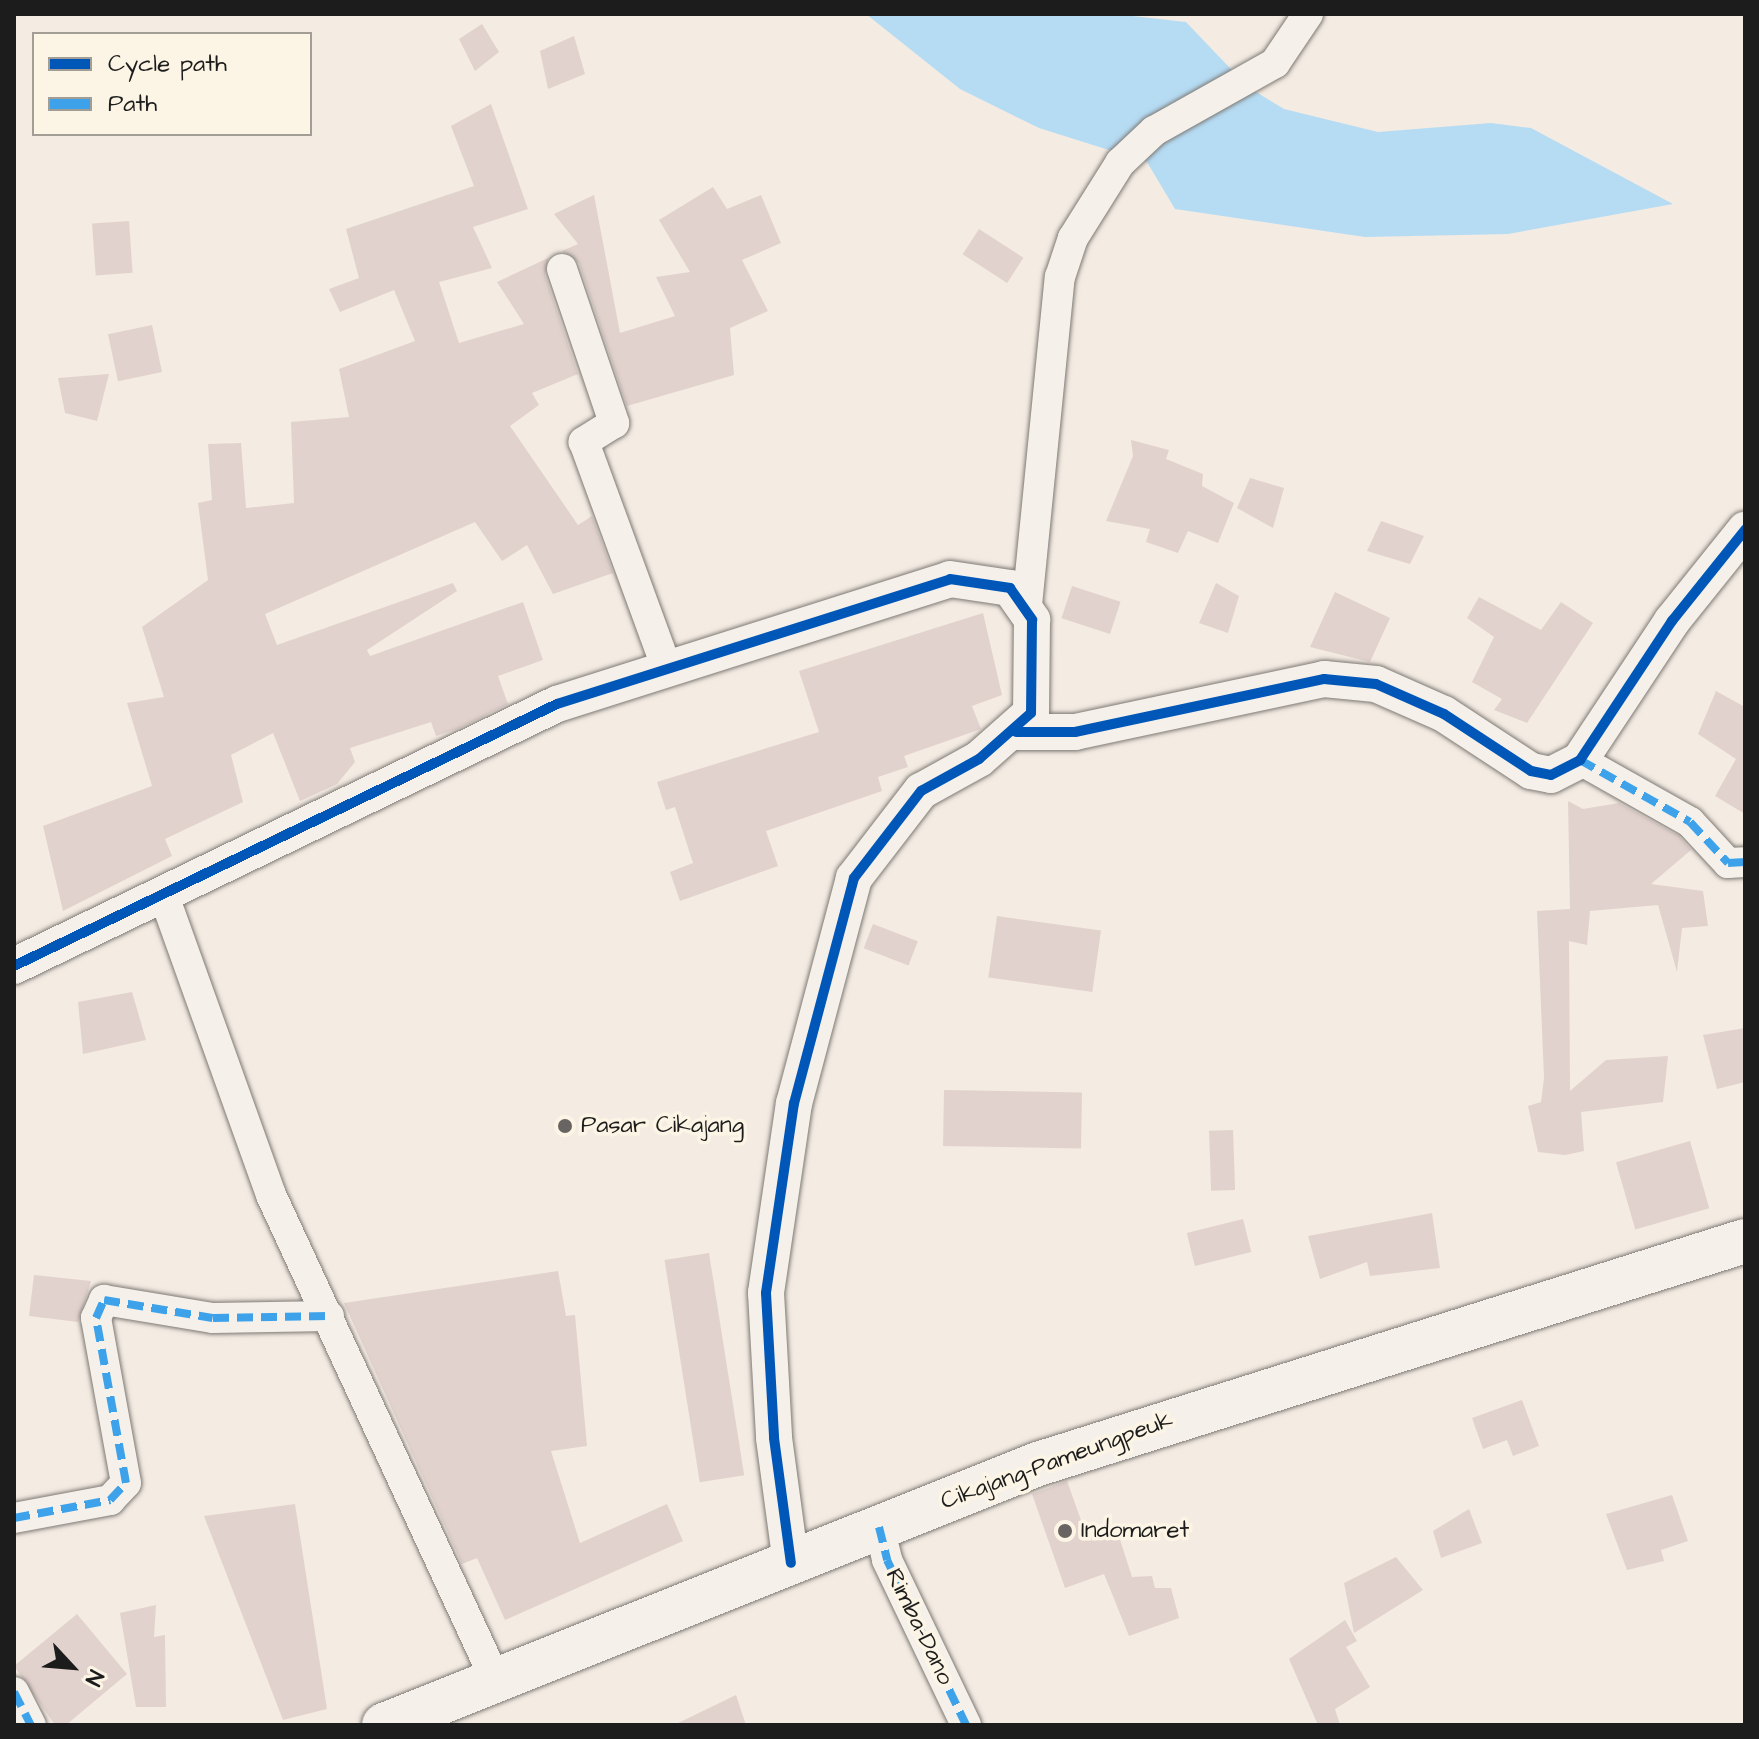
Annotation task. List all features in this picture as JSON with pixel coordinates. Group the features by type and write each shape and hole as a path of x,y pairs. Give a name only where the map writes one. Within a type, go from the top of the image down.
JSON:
{"main road":[{"name":"Cikajang-Pameungpeuk","path":"384,1725 1038,1464 1405,1343 1745,1241"}],"street":[{"path":"791,1563 774,1438 766,1293 794,1103 854,878 921,791 1016,732 1031,713 1035,674 1027,605 1060,277 1073,238 1120,163 1188,106 1275,63 1308,14"},
{"path":"562,269 614,423 584,442 668,671"},
{"path":"1016,732 1075,732 1324,679 1376,684 1444,714 1531,771 1551,775 1580,760 1672,621 1745,530"},
{"path":"14,966 557,704 950,579 1010,588 1027,605"},
{"path":"1580,760 1690,822 1728,863 1745,862"},
{"path":"164,896 271,1195 495,1679"},
{"path":"14,1518 110,1500 126,1483 96,1318 104,1300 213,1318 329,1316"},
{"name":"Rimba-Dano","path":"879,1527 887,1560 966,1725"},
{"path":"14,1692 31,1725"}],"water":[{"path":"866,14 1115,14 1186,22 1248,87 1284,109 1378,132 1491,123 1531,128 1673,204 1508,234 1365,237 1175,209 1147,162 1039,128 960,89"}],"building":[{"path":"482,24 499,52 475,71 459,39"},
{"path":"574,36 585,74 548,89 540,51"},
{"path":"491,104 528,209 473,227 492,268 439,282 459,343 524,324 497,282 548,258 545,275 578,374 532,393 539,405 510,426 578,525 592,516 613,573 553,594 527,545 502,561 475,522 265,614 277,645 453,583 457,591 367,650 370,656 523,602 543,660 498,676 508,704 460,728 436,736 431,722 350,748 355,762 337,784 300,801 273,733 231,755 243,802 165,839 172,856 63,911 43,826 152,786 127,703 164,697 142,627 208,580 198,503 212,500 208,444 241,443 246,508 294,503 291,422 349,417 339,369 415,341 394,290 340,312 329,289 359,278 346,229 474,186 451,126"},
{"path":"713,187 727,209 761,195 781,243 742,260 768,311 730,328 734,375 627,406 579,263 562,251 578,244 554,214 594,195 620,333 675,316 656,277 690,272 659,220"},
{"path":"129,221 133,273 96,275 92,224"},
{"path":"979,229 1023,258 1007,283 963,254"},
{"path":"152,325 162,372 118,381 108,334"},
{"path":"109,374 97,421 65,413 58,378"},
{"path":"1131,440 1169,450 1166,459 1203,474 1202,486 1234,503 1218,543 1188,531 1178,553 1146,542 1150,529 1106,521 1133,456"},
{"path":"1250,478 1284,488 1273,528 1237,508"},
{"path":"1381,521 1424,536 1410,564 1367,551"},
{"path":"1216,583 1239,596 1228,633 1199,623"},
{"path":"1072,586 1121,602 1110,634 1061,618"},
{"path":"1335,592 1390,618 1370,662 1310,647"},
{"path":"1479,597 1541,630 1561,602 1593,623 1527,723 1494,710 1502,699 1472,682 1494,637 1467,618"},
{"path":"983,613 1002,695 972,706 981,729 904,756 908,767 878,777 882,791 766,831 778,866 680,901 670,872 693,863 675,807 666,810 657,782 819,732 799,671"},
{"path":"1716,691 1745,707 1745,814 1715,796 1736,759 1698,734"},
{"path":"1568,801 1583,809 1619,803 1679,836 1691,850 1651,884 1703,891 1708,926 1682,928 1677,972 1658,905 1590,911 1587,945 1569,941 1570,1091 1606,1060 1668,1056 1663,1102 1581,1112 1584,1151 1565,1155 1538,1152 1528,1106 1541,1102 1544,1078 1537,911 1570,909"},
{"path":"997,916 1101,931 1092,992 988,977"},
{"path":"873,924 918,941 908,965 864,948"},
{"path":"132,992 146,1040 83,1054 78,1002"},
{"path":"1745,1028 1745,1082 1717,1089 1703,1035"},
{"path":"944,1090 1082,1092 1081,1148 943,1146"},
{"path":"1233,1130 1235,1190 1211,1191 1209,1131"},
{"path":"1690,1141 1709,1208 1635,1230 1616,1162"},
{"path":"1432,1213 1440,1268 1370,1276 1367,1262 1320,1279 1308,1236"},
{"path":"1243,1219 1251,1252 1195,1266 1187,1233"},
{"path":"709,1253 744,1475 700,1482 665,1260"},
{"path":"558,1271 566,1316 575,1315 587,1446 551,1451 580,1543 667,1504 683,1541 505,1620 477,1558 462,1564 344,1303"},
{"path":"34,1275 91,1281 78,1322 29,1316"},
{"path":"1522,1400 1539,1446 1513,1456 1507,1440 1483,1449 1472,1418"},
{"path":"1067,1481 1087,1537 1116,1527 1132,1577 1152,1576 1155,1588 1171,1588 1179,1618 1129,1636 1104,1574 1065,1588 1032,1494"},
{"path":"1672,1495 1688,1541 1661,1550 1664,1561 1627,1570 1606,1514"},
{"path":"295,1504 327,1709 283,1720 204,1516"},
{"path":"1469,1509 1482,1543 1441,1558 1433,1531"},
{"path":"1396,1557 1423,1590 1354,1633 1344,1583"},
{"path":"156,1605 154,1637 165,1635 166,1707 136,1707 120,1613"},
{"path":"77,1614 127,1674 66,1725 55,1725 14,1666"},
{"path":"1345,1620 1357,1641 1346,1647 1370,1687 1335,1709 1340,1725 1318,1725 1289,1659"},
{"path":"736,1695 746,1725 674,1725"}],"marked path":[{"path":"1580,760 1690,822 1728,863 1745,862"},
{"path":"14,1518 110,1500 126,1483 96,1318 104,1300 213,1318 329,1316"},
{"path":"879,1527 887,1560 966,1725"},
{"path":"14,1692 31,1725"}],"cycle path":[{"path":"1016,732 1075,732 1324,679 1376,684 1444,714 1531,771 1551,775 1580,760 1672,621 1745,530"},
{"path":"14,966 557,704 950,579 1010,588 1032,620 1031,713 979,759 921,791 854,878 794,1103 766,1293 774,1438 791,1563"}],"place":[{"name":"Pasar Cikajang","path":"565,1126"},
{"name":"Indomaret","path":"1065,1531"}]}
